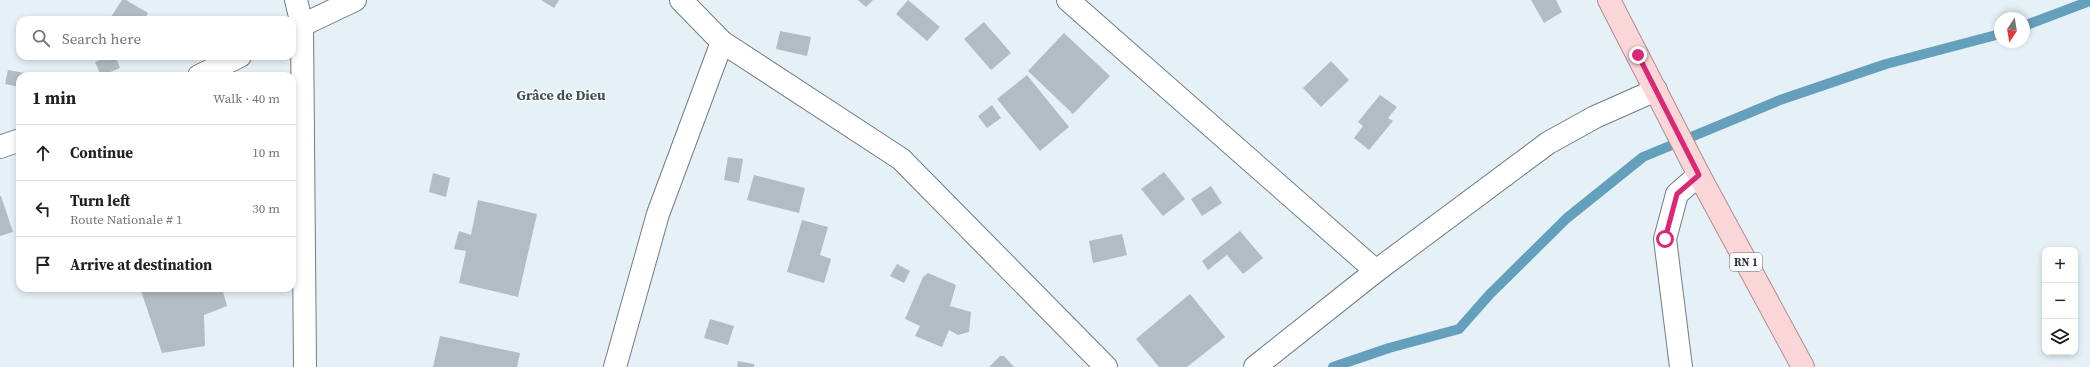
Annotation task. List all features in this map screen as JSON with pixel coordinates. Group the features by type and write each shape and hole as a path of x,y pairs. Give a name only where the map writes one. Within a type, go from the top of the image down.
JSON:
{"main road":[{"name":"RN 1","path":"1609,0 1802,367"}],"street":[{"path":"296,0 306,367"},
{"path":"297,28 355,0"},
{"path":"681,0 722,42 901,159 1106,367"},
{"path":"1068,0 1376,271"},
{"path":"615,367 658,214 722,42"},
{"path":"207,72 232,60"},
{"path":"1255,367 1376,271 1548,143 1595,117 1659,95"},
{"path":"0,147 16,141"},
{"path":"1681,367 1665,239 1677,194 1695,166"}],"building":[{"path":"122,0 126,0 148,13 146,16 112,16"},
{"path":"541,0 559,0 554,8"},
{"path":"858,0 873,0 866,7"},
{"path":"908,0 940,27 927,41 896,14"},
{"path":"1531,0 1556,0 1562,12 1544,23"},
{"path":"984,22 1011,53 991,70 964,39"},
{"path":"780,31 811,37 807,56 776,49"},
{"path":"1064,33 1110,76 1073,114 1028,71"},
{"path":"100,60 117,60 120,68 110,72 99,72 95,62"},
{"path":"1331,61 1349,80 1321,107 1303,88"},
{"path":"8,70 19,72 16,72 16,86 5,84"},
{"path":"1027,75 1069,127 1040,151 997,99"},
{"path":"1380,95 1397,107 1388,118 1393,121 1369,150 1354,138 1363,126 1358,122"},
{"path":"992,105 1001,118 987,128 978,116"},
{"path":"728,157 743,159 739,183 724,180"},
{"path":"1164,172 1185,199 1163,216 1141,189"},
{"path":"433,173 450,178 446,197 429,192"},
{"path":"754,175 805,188 799,213 747,200"},
{"path":"1211,186 1222,203 1202,216 1191,199"},
{"path":"0,196 13,232 0,236"},
{"path":"478,200 537,214 518,297 459,283 466,251 454,249 459,231 471,235"},
{"path":"802,220 828,227 820,255 831,259 824,283 787,272"},
{"path":"1240,231 1263,258 1243,274 1227,255 1208,270 1202,261"},
{"path":"1122,234 1127,255 1093,263 1089,241"},
{"path":"897,264 910,271 904,283 890,276"},
{"path":"928,273 956,285 950,306 971,312 969,332 958,335 949,330 942,347 915,336 920,326 905,319 923,277"},
{"path":"141,292 223,292 227,306 204,315 205,346 162,353"},
{"path":"1190,294 1225,337 1187,367 1159,367 1136,339"},
{"path":"710,319 734,326 728,345 704,338"},
{"path":"440,336 520,353 517,367 433,367"},
{"path":"1000,356 1004,356 1014,367 989,367"},
{"path":"738,361 754,364 754,367 737,367"}],"waterway":[{"path":"2030,24 2090,1"},
{"path":"1333,367 1389,348 1459,329 1490,294 1567,218 1643,157 1780,100 1886,64 1994,36"}],"district":[{"name":"Grâce de Dieu","path":"561,95"}],"route":[{"path":"1638,55 1699,175 1677,194 1665,239"}]}
